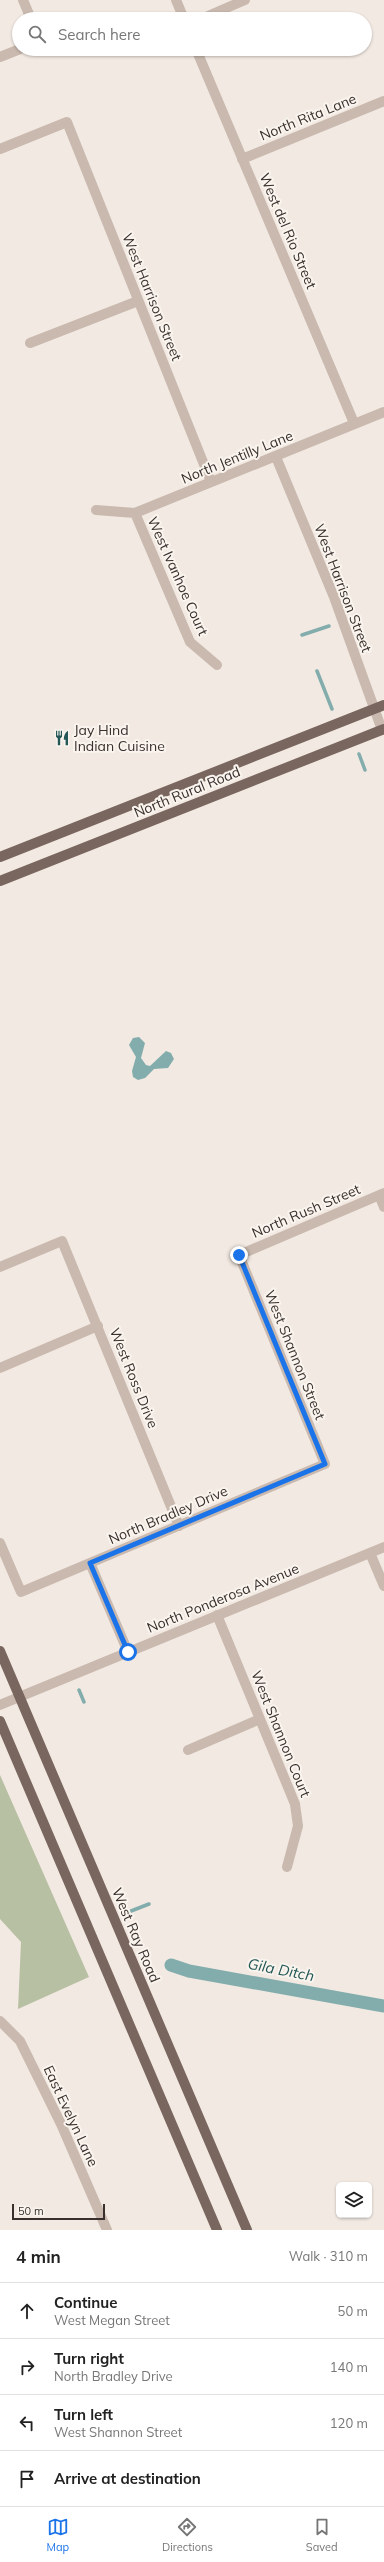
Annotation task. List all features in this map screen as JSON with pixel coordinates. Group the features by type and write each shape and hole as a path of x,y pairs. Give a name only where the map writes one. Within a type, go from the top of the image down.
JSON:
{"main road":[{"name":"North Rural Road","path":"0,857 384,706"},
{"name":"North Rural Road","path":"0,881 383,730"},
{"name":"West Ray Road","path":"0,1650 247,2230"},
{"path":"0,1721 217,2230"}],"street":[{"path":"23,0 28,12"},
{"path":"176,0 181,12"},
{"path":"217,12 245,0"},
{"path":"0,58 12,53"},
{"name":"West del Rio Street","path":"199,56 354,423"},
{"name":"North Rita Lane","path":"242,159 384,101"},
{"name":"West Harrison Street","path":"0,149 67,122 211,482"},
{"path":"30,343 138,301"},
{"name":"North Jentilly Lane","path":"96,510 135,513 384,412"},
{"name":"West Harrison Street","path":"276,457 334,597 383,730"},
{"name":"West Ivanhoe Court","path":"135,513 190,642 217,665"},
{"path":"382,1194 384,1207"},
{"name":"North Rush Street","path":"239,1255 382,1194"},
{"name":"West Ross Drive","path":"0,1267 62,1241 179,1526"},
{"name":"West Shannon Street","path":"239,1255 325,1464"},
{"path":"0,1368 98,1326"},
{"name":"North Bradley Drive","path":"0,1543 21,1592 325,1464"},
{"name":"North Ponderosa Avenue","path":"3,1704 217,1615 384,1548"},
{"path":"370,1553 384,1586"},
{"path":"90,1563 128,1652"},
{"name":"West Shannon Court","path":"217,1615 295,1804 298,1826 287,1867"},
{"path":"188,1750 260,1719"},
{"name":"East Evelyn Lane","path":"0,2021 20,2041 61,2124 107,2230"}],"green space":[{"path":"0,1775 89,1977 18,2009 21,1942 0,1919"}],"water":[{"path":"139,1037 145,1043 141,1058 146,1065 150,1066 166,1051 171,1053 174,1059 168,1068 154,1069 145,1078 138,1080 133,1077 132,1071 136,1057 129,1045 133,1038"}],"waterway":[{"path":"302,635 329,626"},
{"path":"317,671 332,709"},
{"path":"359,754 365,770"},
{"path":"79,1690 84,1702"},
{"path":"131,1911 149,1904"},
{"name":"Gila Ditch","path":"171,1965 189,1971 384,2006"}],"place":[{"name":"Jay Hind Indian Cuisine","path":"62,738"}],"route":[{"path":"128,1652 90,1563 325,1464 239,1255"}]}
